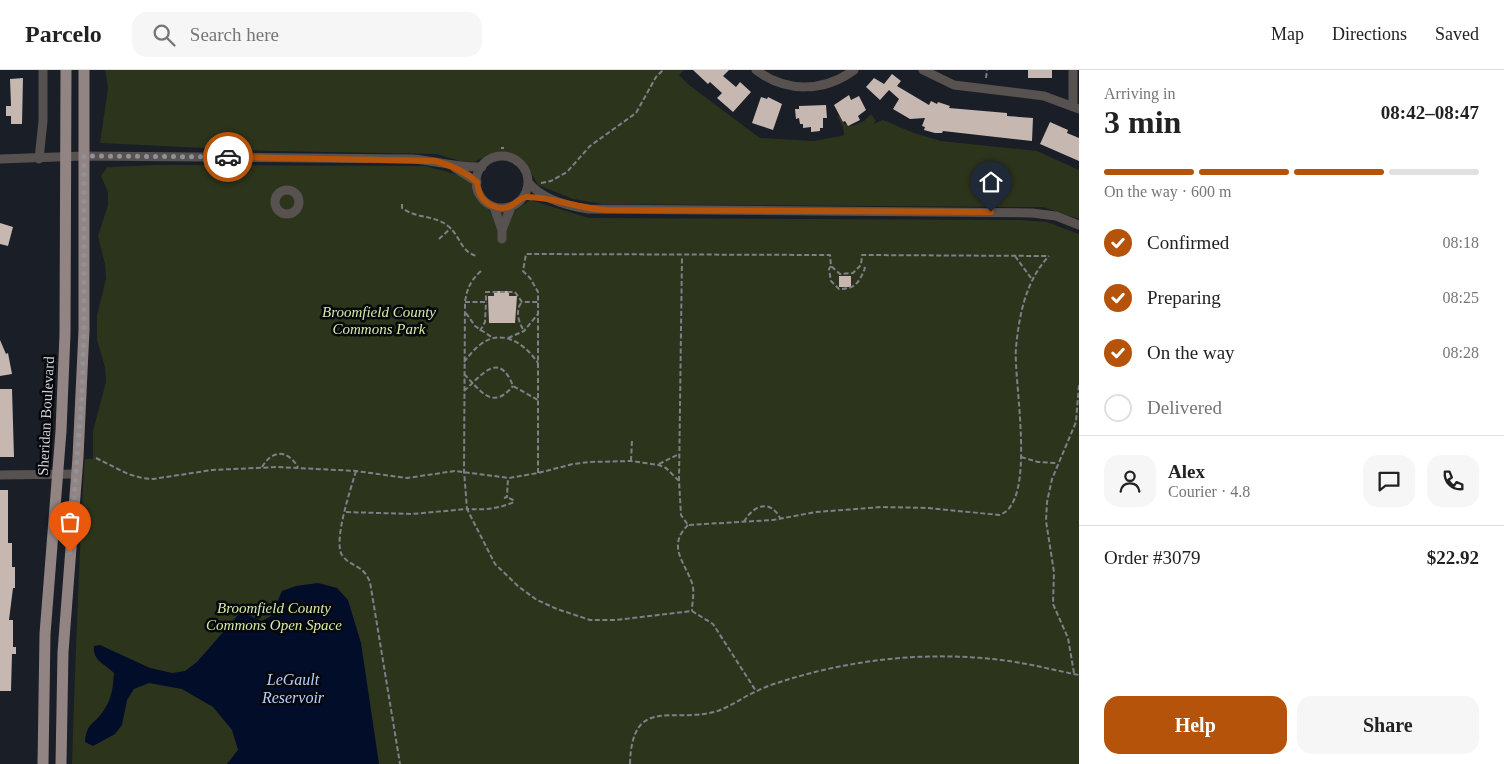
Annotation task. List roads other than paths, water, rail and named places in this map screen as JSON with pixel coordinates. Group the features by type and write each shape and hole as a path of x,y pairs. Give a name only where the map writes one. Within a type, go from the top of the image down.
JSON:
{"main road":[{"name":"Sheridan Boulevard","path":"43,764 45,634 58,474 65,334 66,70"},
{"path":"62,764 63,652 84,330 84,70"}],"street":[{"path":"39,159 43,121 43,70"},
{"path":"756,70 784,85 810,88 834,82 854,70"},
{"path":"923,70 954,85 1044,96 1076,108 1073,70"},
{"path":"0,159 84,156 414,159 451,165 482,167"},
{"path":"494,207 502,234 511,207 523,197 528,182 522,165 508,157 492,159 482,167 477,182 480,195 487,203 494,207 511,207"},
{"path":"451,165 466,173 477,182"},
{"path":"528,182 538,192 555,200 584,209 1032,212 1056,216 1079,225"},
{"path":"523,197 555,200"},
{"path":"0,474 76,474"}],"water":[{"name":"LeGault Reservoir","path":"318,583 337,588 348,600 361,643 379,764 227,764 238,750 232,730 213,707 182,689 149,683 134,689 127,700 122,725 115,734 93,746 85,742 87,730 107,706 114,678 114,673 95,655 94,646 100,645 150,668 172,673 185,671 197,662 238,615 248,615 262,621 271,616 282,591 296,586"}],"park label":[{"name":"Broomfield County Commons Park","path":"379,320"},
{"name":"Broomfield County Commons Open Space","path":"274,616"}]}
